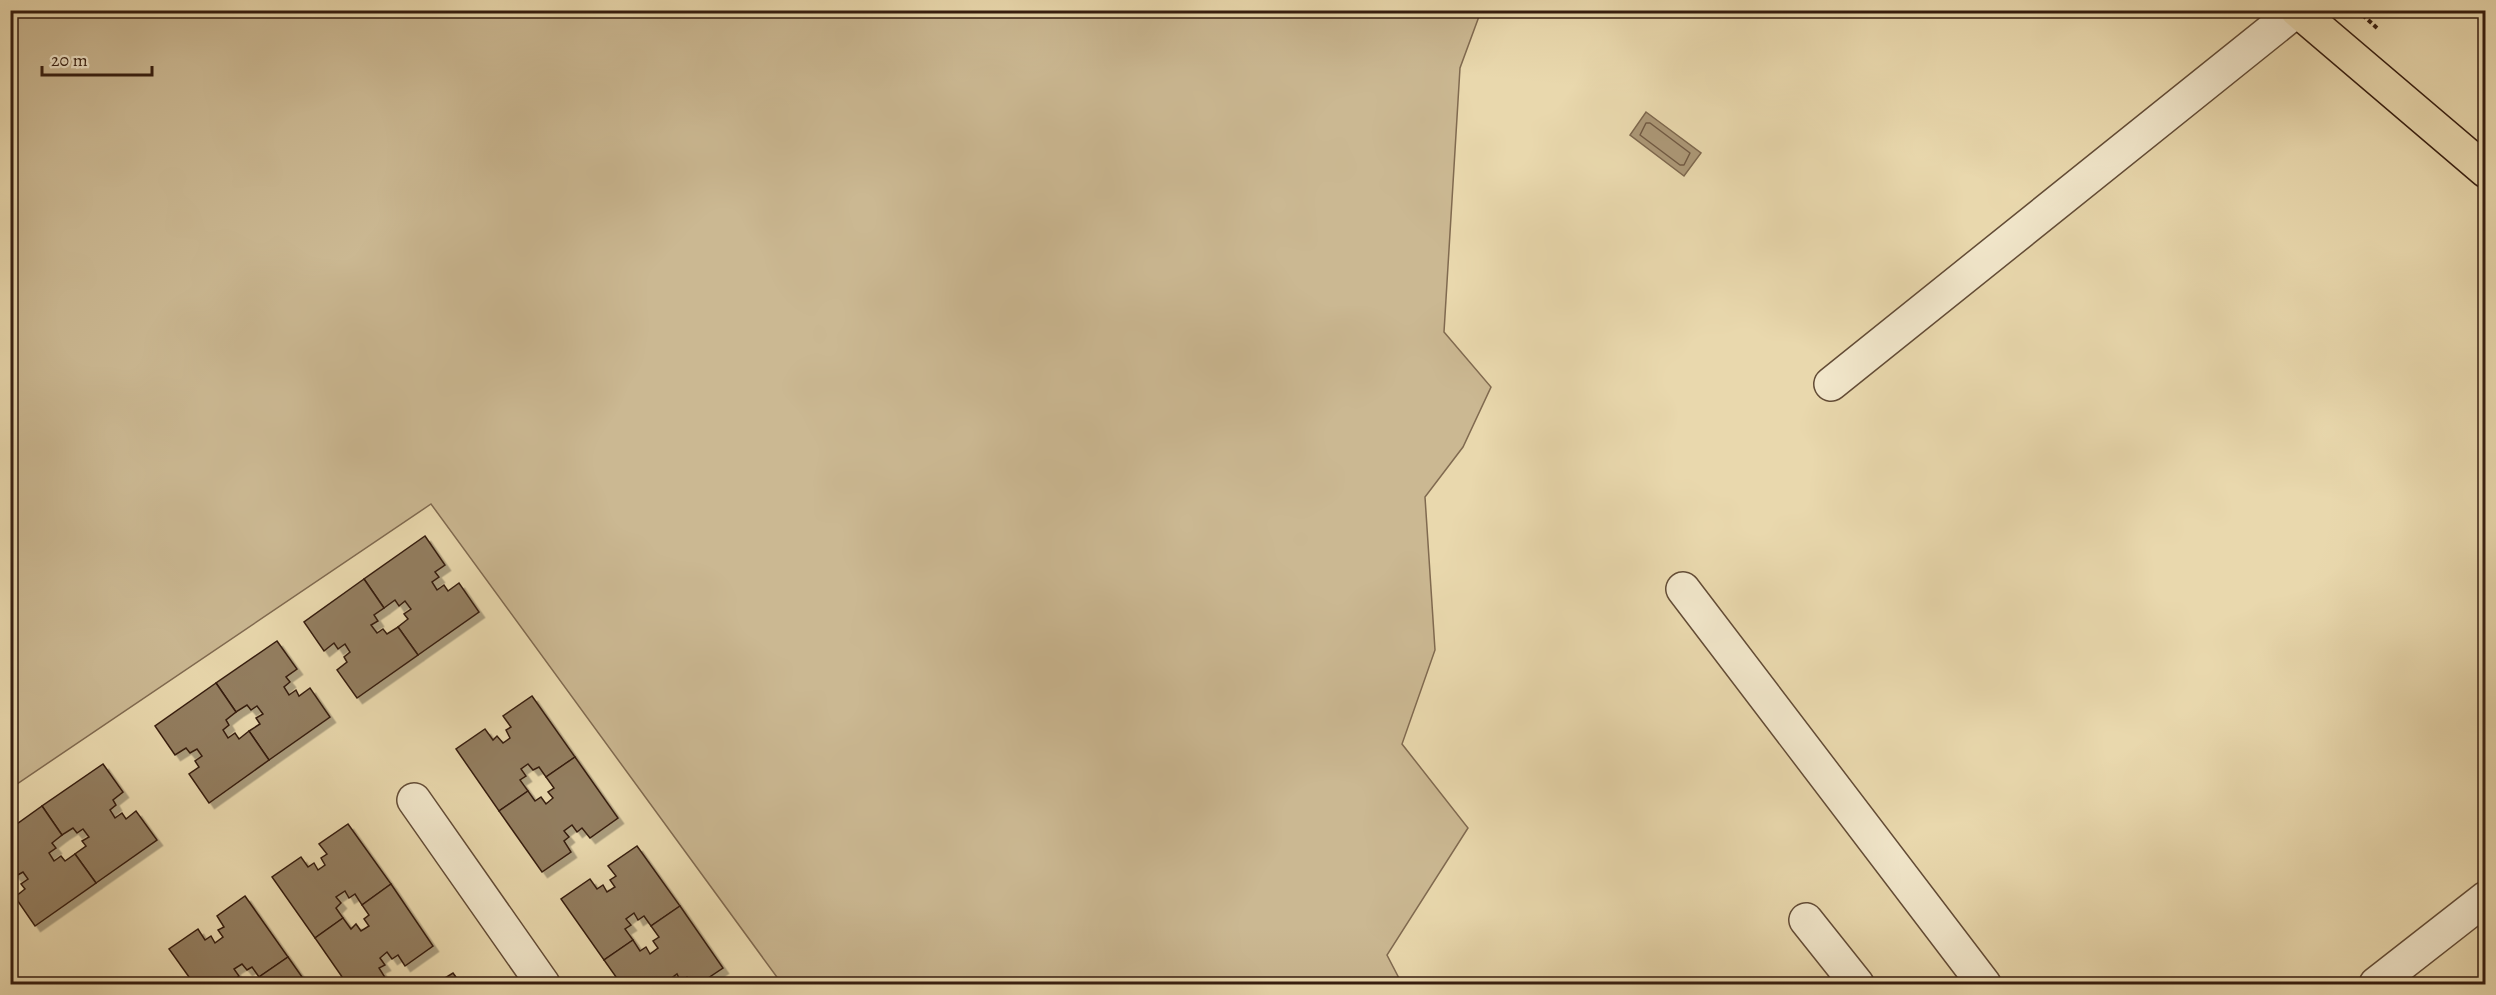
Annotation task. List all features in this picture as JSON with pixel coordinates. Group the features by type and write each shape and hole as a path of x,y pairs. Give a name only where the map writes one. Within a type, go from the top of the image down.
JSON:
{"main road":[{"path":"2297,10 2486,171"}],"street":[{"path":"1831,384 2297,10"},
{"path":"1683,589 1984,984"},
{"path":"414,800 543,984"},
{"path":"2376,984 2486,898"},
{"path":"1806,920 1857,984"}],"shaded area":[{"path":"11,10 1481,11 1460,68 1444,332 1491,387 1463,447 1425,497 1435,650 1402,744 1468,828 1387,955 1402,984 782,984 431,504 11,788"}],"water":[{"path":"1646,112 1701,153 1684,176 1630,135"}],"building":[{"path":"425,536 445,565 435,572 439,577 432,582 437,590 444,585 448,591 459,583 479,612 418,655 398,627 408,619 404,614 411,609 405,601 399,606 395,600 384,608 364,579"},
{"path":"364,579 384,608 374,615 378,621 371,625 377,633 383,629 387,634 398,627 418,655 357,698 337,670 347,662 344,657 350,652 345,644 338,649 334,643 324,651 304,622"},
{"path":"277,641 297,669 286,677 290,682 284,687 289,695 296,690 299,696 310,688 330,717 269,760 249,731 260,724 256,718 263,714 257,706 251,710 247,705 236,712 216,683"},
{"path":"216,683 236,712 226,720 229,725 223,730 228,738 235,733 239,739 249,731 269,760 209,803 189,774 199,767 195,761 202,756 197,749 190,753 186,748 175,755 155,726"},
{"path":"532,696 575,757 546,777 539,767 533,770 528,764 521,769 526,776 520,780 528,791 499,811 456,749 485,729 493,740 497,736 503,743 510,738 506,730 511,727 503,716"},
{"path":"575,757 618,818 590,838 582,828 577,832 572,825 564,831 569,837 564,841 571,852 542,872 499,811 528,791 535,801 541,797 546,804 553,798 548,792 554,788 546,777"},
{"path":"103,764 123,792 113,800 116,805 110,810 115,818 122,813 126,819 136,811 157,840 96,883 75,854 86,846 82,841 89,837 83,829 77,833 73,828 62,835 42,806"},
{"path":"42,806 62,835 52,843 56,848 49,853 54,861 61,856 65,861 75,854 96,883 35,926 15,897 25,889 21,884 28,879 23,872 16,876 12,871 10,872 10,829"},
{"path":"348,824 391,884 362,905 355,894 349,898 345,891 336,897 341,903 336,908 343,918 315,938 272,877 301,857 308,867 314,863 318,870 325,865 321,858 327,854 319,844"},
{"path":"637,846 680,906 651,926 644,916 638,920 634,913 626,919 631,925 625,929 633,940 604,960 561,899 590,879 597,889 603,885 607,892 615,887 610,880 616,876 608,866"},
{"path":"391,884 433,946 405,966 398,955 392,959 387,952 380,958 385,965 379,968 386,979 379,984 347,984 315,938 343,918 351,929 356,924 361,931 369,926 364,919 369,915 362,905"},
{"path":"245,896 288,957 259,977 252,967 247,970 242,964 234,969 239,976 234,980 237,984 194,984 169,949 198,929 205,940 211,936 215,943 223,937 218,930 224,927 217,916"},
{"path":"680,906 723,968 699,984 692,984 687,977 681,982 677,974 669,980 672,984 621,984 604,960 633,940 640,951 646,947 650,954 658,948 653,941 659,937 651,926"},
{"path":"288,957 307,984 264,984 259,977"},
{"path":"453,973 461,984 435,984"}]}
